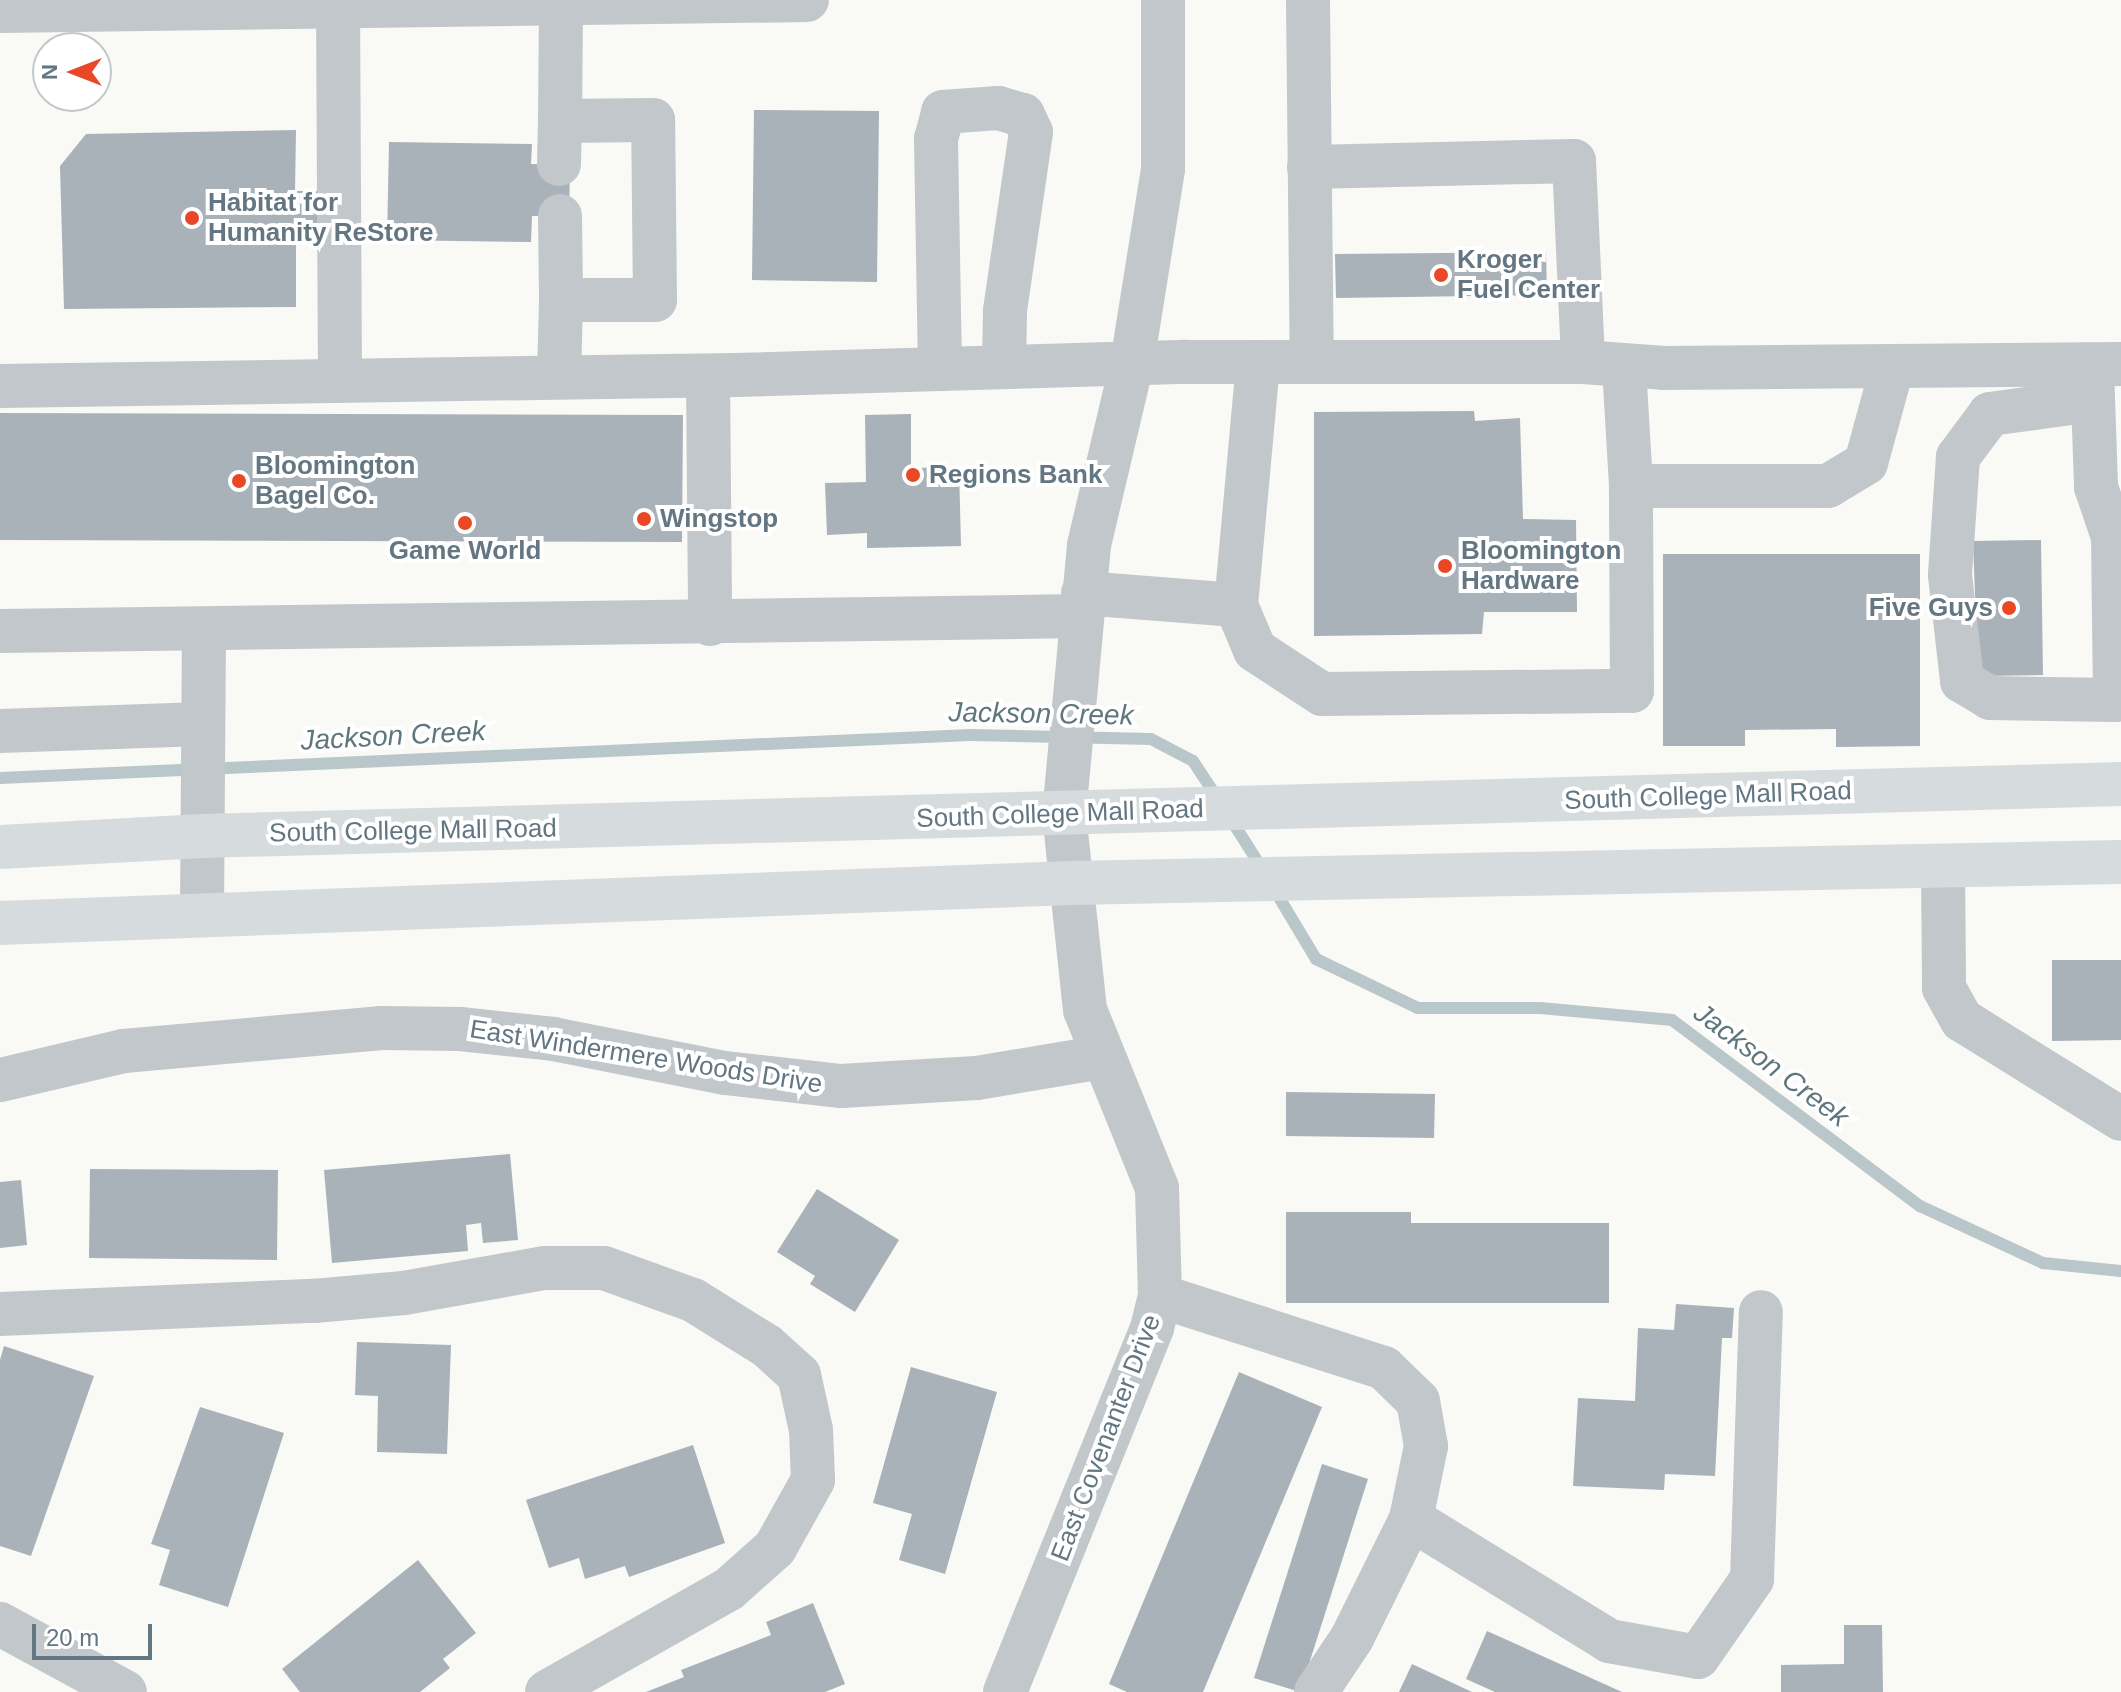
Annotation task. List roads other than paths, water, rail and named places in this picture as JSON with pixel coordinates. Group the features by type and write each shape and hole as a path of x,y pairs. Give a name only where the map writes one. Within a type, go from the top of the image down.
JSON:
{"main road":[{"name":"South College Mall Road","path":"0,847 203,817 1064,815 2121,784"},
{"path":"0,923 1071,883 2121,862"}],"street":[{"path":"0,11 136,4 807,0"},
{"name":"East Covenanter Drive","path":"1005,1692 1152,1328 1160,1296 1157,1188 1085,1010 1064,815 1082,605 1107,454 1132,363 1163,169 1163,0"},
{"path":"1308,0 1312,362"},
{"path":"337,3 340,381"},
{"path":"559,164 561,3"},
{"path":"940,369 936,139 943,112 998,108 1023,115 1031,132 1005,311 1004,367"},
{"path":"560,121 653,120 655,300 561,300"},
{"path":"1258,362 1236,605 1255,650 1322,694 1632,691 1631,486 1603,365 1574,161 1309,167"},
{"path":"559,377 560,216"},
{"path":"0,386 708,376 1258,362 1892,368 2102,376"},
{"path":"1631,486 1828,486 1866,463 1892,368"},
{"path":"708,376 710,624"},
{"path":"2102,376 2096,487 2117,537 2115,700 1990,698 1962,681 1950,575 1958,457 1990,414 2102,376"},
{"path":"0,631 710,624 1082,605 1236,605"},
{"path":"202,915 204,631"},
{"path":"0,731 203,734"},
{"path":"1943,866 1944,988 1962,1020 2121,1119"},
{"name":"East Windermere Woods Drive","path":"0,1080 124,1051 382,1028 460,1029 553,1039 725,1073 841,1086 977,1078 1102,1057"},
{"path":"0,1314 314,1301 404,1293 545,1268 604,1268 693,1300 767,1346 799,1375 813,1480 775,1548 729,1589 547,1692"},
{"path":"1160,1296 1384,1368 1418,1401 1426,1446 1411,1519 1352,1638 1316,1692"},
{"path":"1411,1519 1609,1641 1698,1657 1752,1579 1761,1312"},
{"path":"0,1624 125,1692"}],"waterway":[{"name":"Jackson Creek","path":"0,778 970,735 1151,739 1193,761 1218,799"},
{"name":"Jackson Creek","path":"1230,818 1263,870"},
{"name":"Jackson Creek","path":"1274,889 1316,959 1418,1008 1540,1008 1672,1020 1920,1206 2043,1263 2121,1271"}],"place":[{"name":"Habitat for Humanity ReStore","path":"192,218"},
{"name":"Kroger Fuel Center","path":"1441,275"},
{"name":"Regions Bank","path":"913,475"},
{"name":"Bloomington Bagel Co.","path":"239,481"},
{"name":"Wingstop","path":"644,519"},
{"name":"Game World","path":"465,523"},
{"name":"Bloomington Hardware","path":"1445,566"},
{"name":"Five Guys","path":"2009,608"}]}
